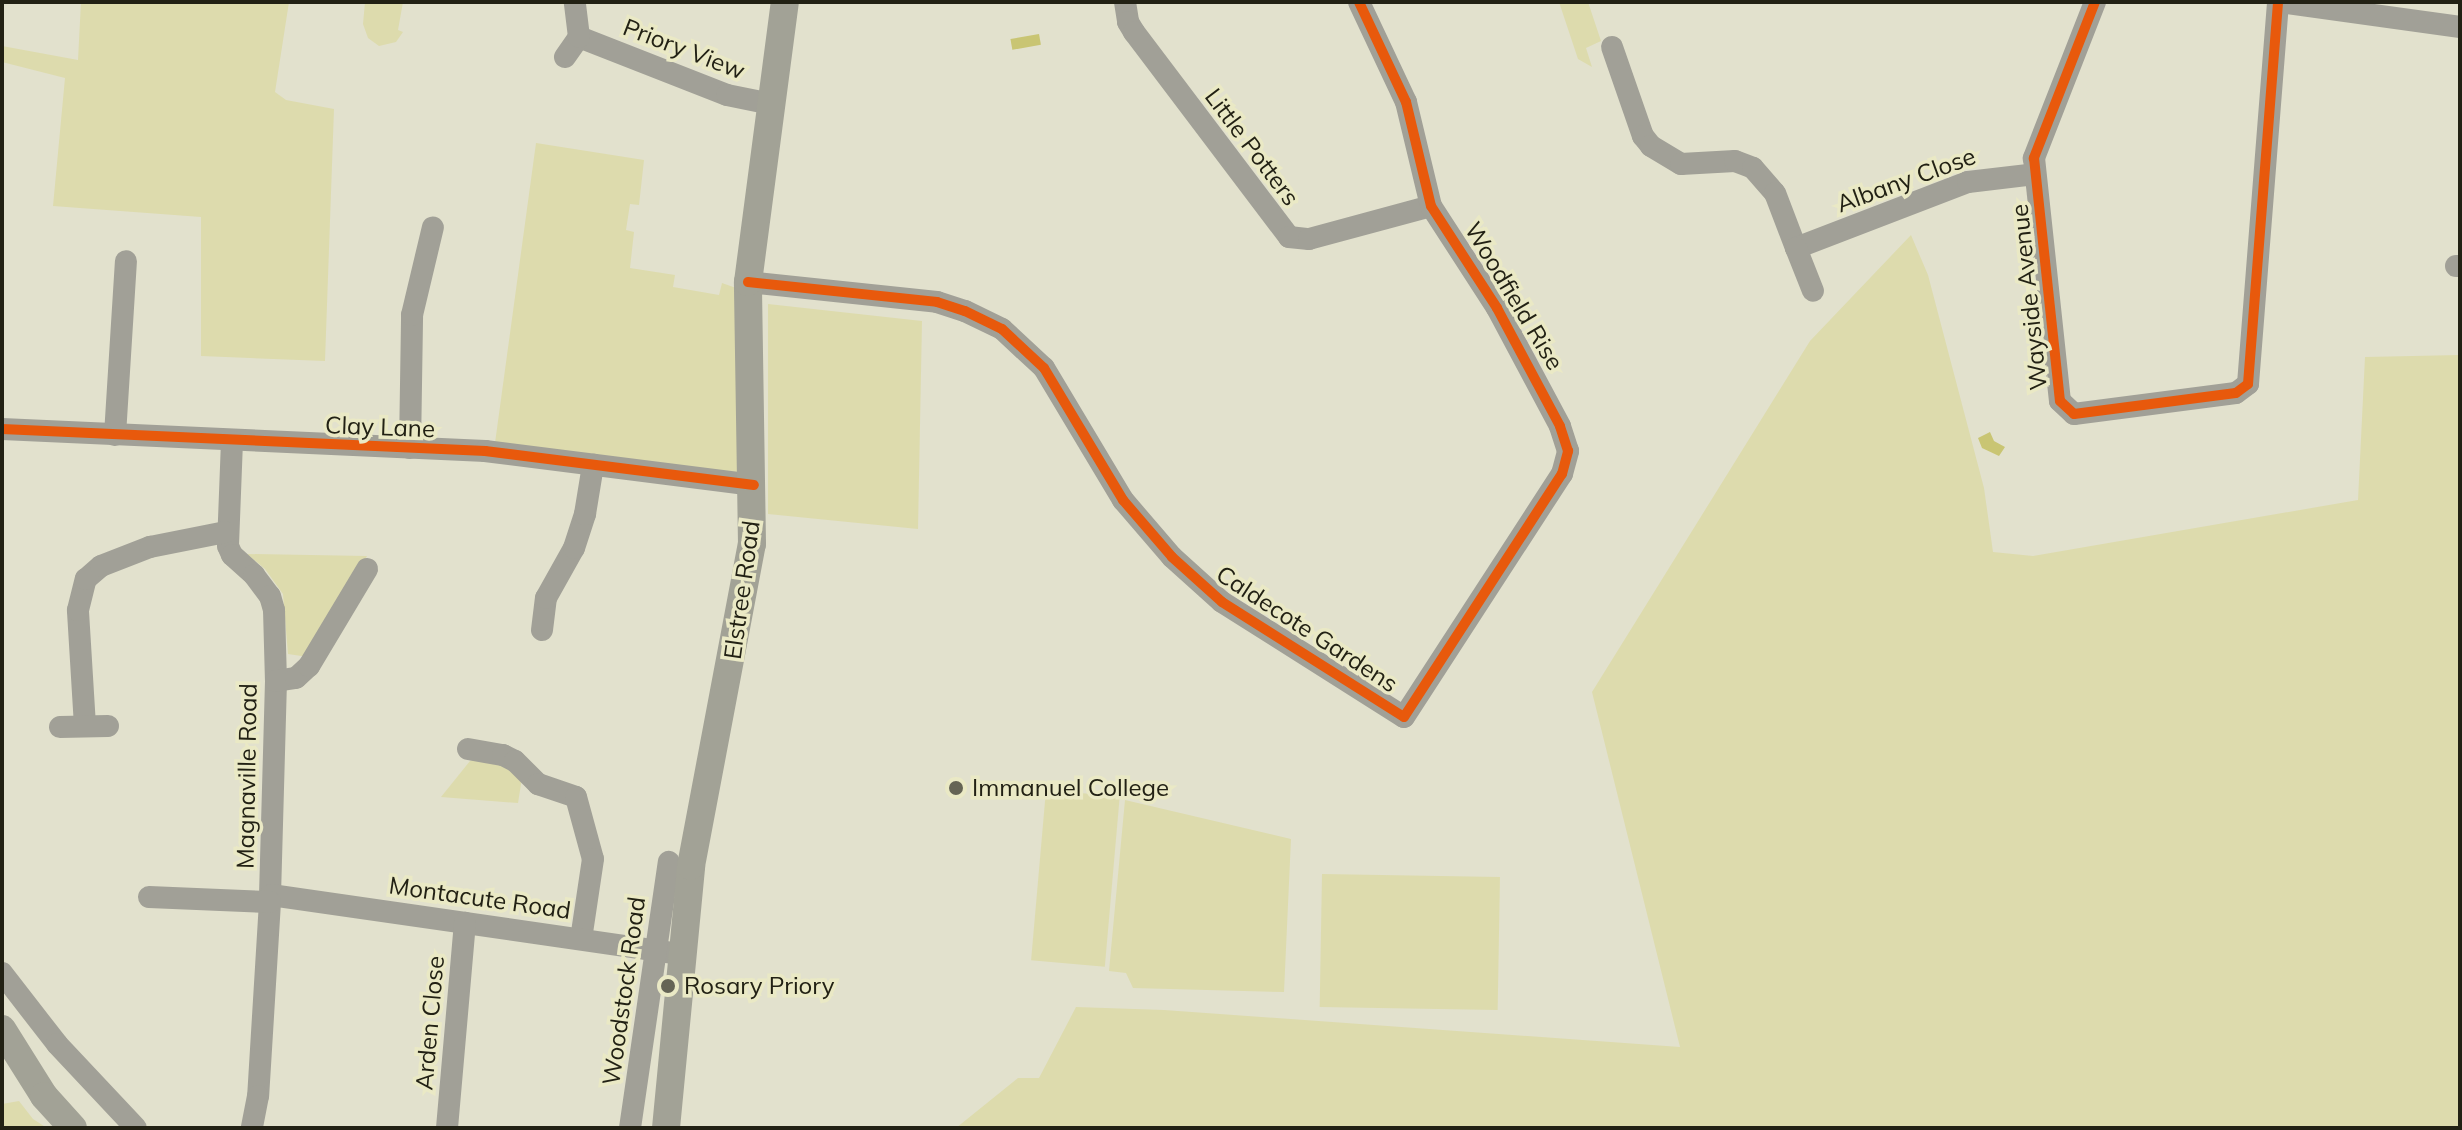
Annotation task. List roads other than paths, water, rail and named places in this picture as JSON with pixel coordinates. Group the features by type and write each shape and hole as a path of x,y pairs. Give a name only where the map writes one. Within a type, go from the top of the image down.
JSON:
{"main road":[{"name":"Elstree Road","path":"666,1128 669,952 691,866 748,582 754,485 748,282 785,2"},
{"path":"2,1029 44,1096 73,1128"}],"street":[{"path":"565,57 579,37 575,2"},
{"name":"Little Potters","path":"1125,2 1128,22 1134,32 1289,237 1309,239 1431,206"},
{"name":"Woodfield Rise","path":"1359,2 1406,102 1431,206 1497,308 1560,426 1568,451 1562,474 1479,601"},
{"name":"Wayside Avenue","path":"2095,2 2036,150 2035,174 2060,401 2064,408 2081,414 2243,390 2251,377 2279,2"},
{"path":"2279,2 2460,27"},
{"name":"Priory View","path":"579,37 727,95 771,104"},
{"path":"1612,47 1643,136 1651,146 1681,164 1735,161 1753,168 1775,193 1813,291"},
{"name":"Albany Close","path":"1796,248 1968,182 2035,174"},
{"path":"410,448 412,315 433,227"},
{"path":"115,435 126,261"},
{"name":"Caldecote Gardens","path":"748,282 937,302 965,311 1002,329 1044,368 1123,500 1172,557 1222,602 1404,717 1479,601"},
{"name":"Clay Lane","path":"2,429 516,454 754,485"},
{"path":"85,726 78,610 86,579 101,566 150,547 226,532 232,441"},
{"path":"542,630 546,598 574,548 585,514 593,465"},
{"name":"Magnaville Road","path":"226,532 232,555 254,575 270,596 274,610 276,681 270,898 258,1096 252,1128"},
{"path":"276,681 296,678 309,666 367,569"},
{"path":"60,727 108,726"},
{"path":"468,749 503,755 515,761 538,784 576,797 593,859 581,939"},
{"name":"Woodstock Road","path":"630,1128 669,952 669,862"},
{"name":"Montacute Road","path":"149,897 270,898 669,952"},
{"name":"Arden Close","path":"447,1128 465,923"},
{"path":"2,973 57,1044 136,1128"}],"place":[{"name":"Immanuel College","path":"956,788"},
{"name":"Rosary Priory","path":"668,986"}]}
